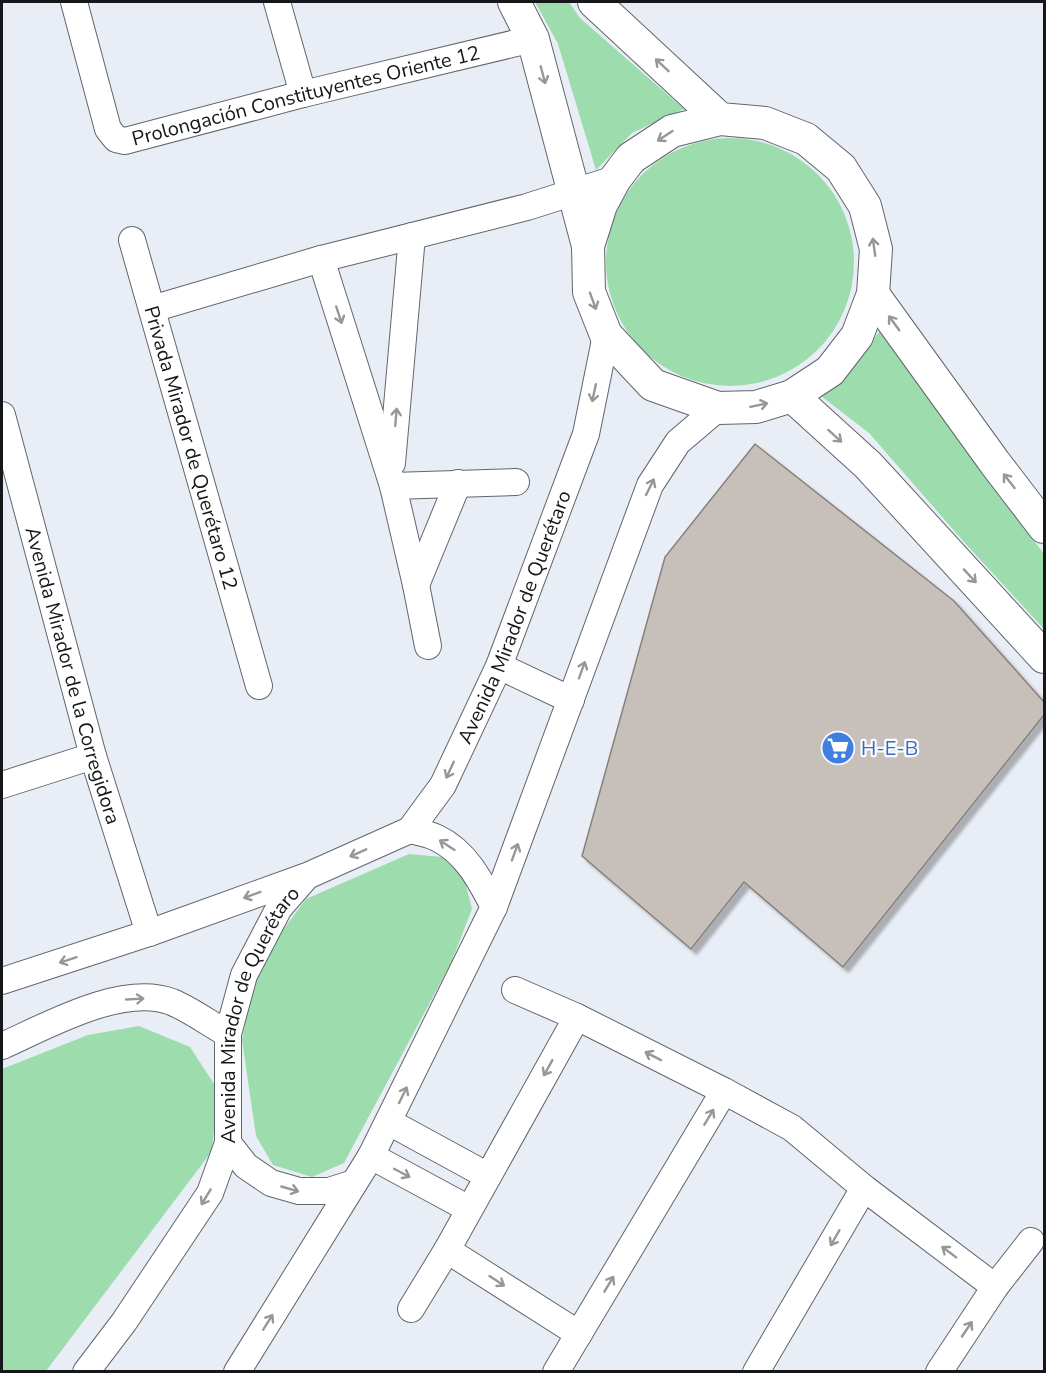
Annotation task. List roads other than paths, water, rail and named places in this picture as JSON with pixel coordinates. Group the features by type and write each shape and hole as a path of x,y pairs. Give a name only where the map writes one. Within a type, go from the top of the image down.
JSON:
{"street":[{"name":"Prolongación Constituyentes Oriente 12","path":"74,2 108,129 116,139 125,141 303,94 533,39"},
{"path":"277,2 303,94"},
{"path":"514,2 533,39 588,246 589,292 606,335 653,385 718,408 756,407 792,396 830,371 857,336 873,294 876,249 865,206 840,168 806,139 765,123 720,119 672,131 631,158 615,179 601,205 588,246"},
{"path":"594,2 720,119"},
{"name":"Privada Mirador de Querétaro 12","path":"259,686 152,309 321,259 527,207 615,179"},
{"path":"392,481 412,236"},
{"path":"132,240 152,309"},
{"path":"321,259 392,481 428,646"},
{"path":"873,294 1044,527"},
{"name":"Avenida Mirador de Querétaro","path":"86,1371 124,1322 210,1193 228,1143 228,1034 244,975 279,908 307,876 410,830 443,785 499,666 586,434 606,335"},
{"path":"792,396 868,465 1044,657"},
{"path":"244,1368 390,1122 494,907 650,485 678,442 718,408"},
{"name":"Avenida Mirador de la Corregidora","path":"2,416 93,756 149,933"},
{"path":"392,481 516,482"},
{"path":"416,585 458,483"},
{"path":"499,666 571,700"},
{"path":"2,785 93,756"},
{"path":"410,830 437,838 459,853 480,880 494,907"},
{"path":"2,981 149,933 307,876"},
{"path":"515,990 577,1017 792,1128 864,1188 995,1287"},
{"path":"2,1046 93,1006 135,997 171,1002 228,1034"},
{"path":"411,1309 447,1250 577,1017"},
{"path":"556,1371 724,1091"},
{"path":"390,1122 488,1176"},
{"path":"228,1143 246,1166 271,1183 299,1191 328,1191 354,1183"},
{"path":"371,1156 469,1209"},
{"path":"756,1371 864,1188"},
{"path":"939,1371 995,1287 1031,1241"},
{"path":"447,1250 579,1334"}],"place":[{"name":"H-E-B","path":"838,748"}]}
